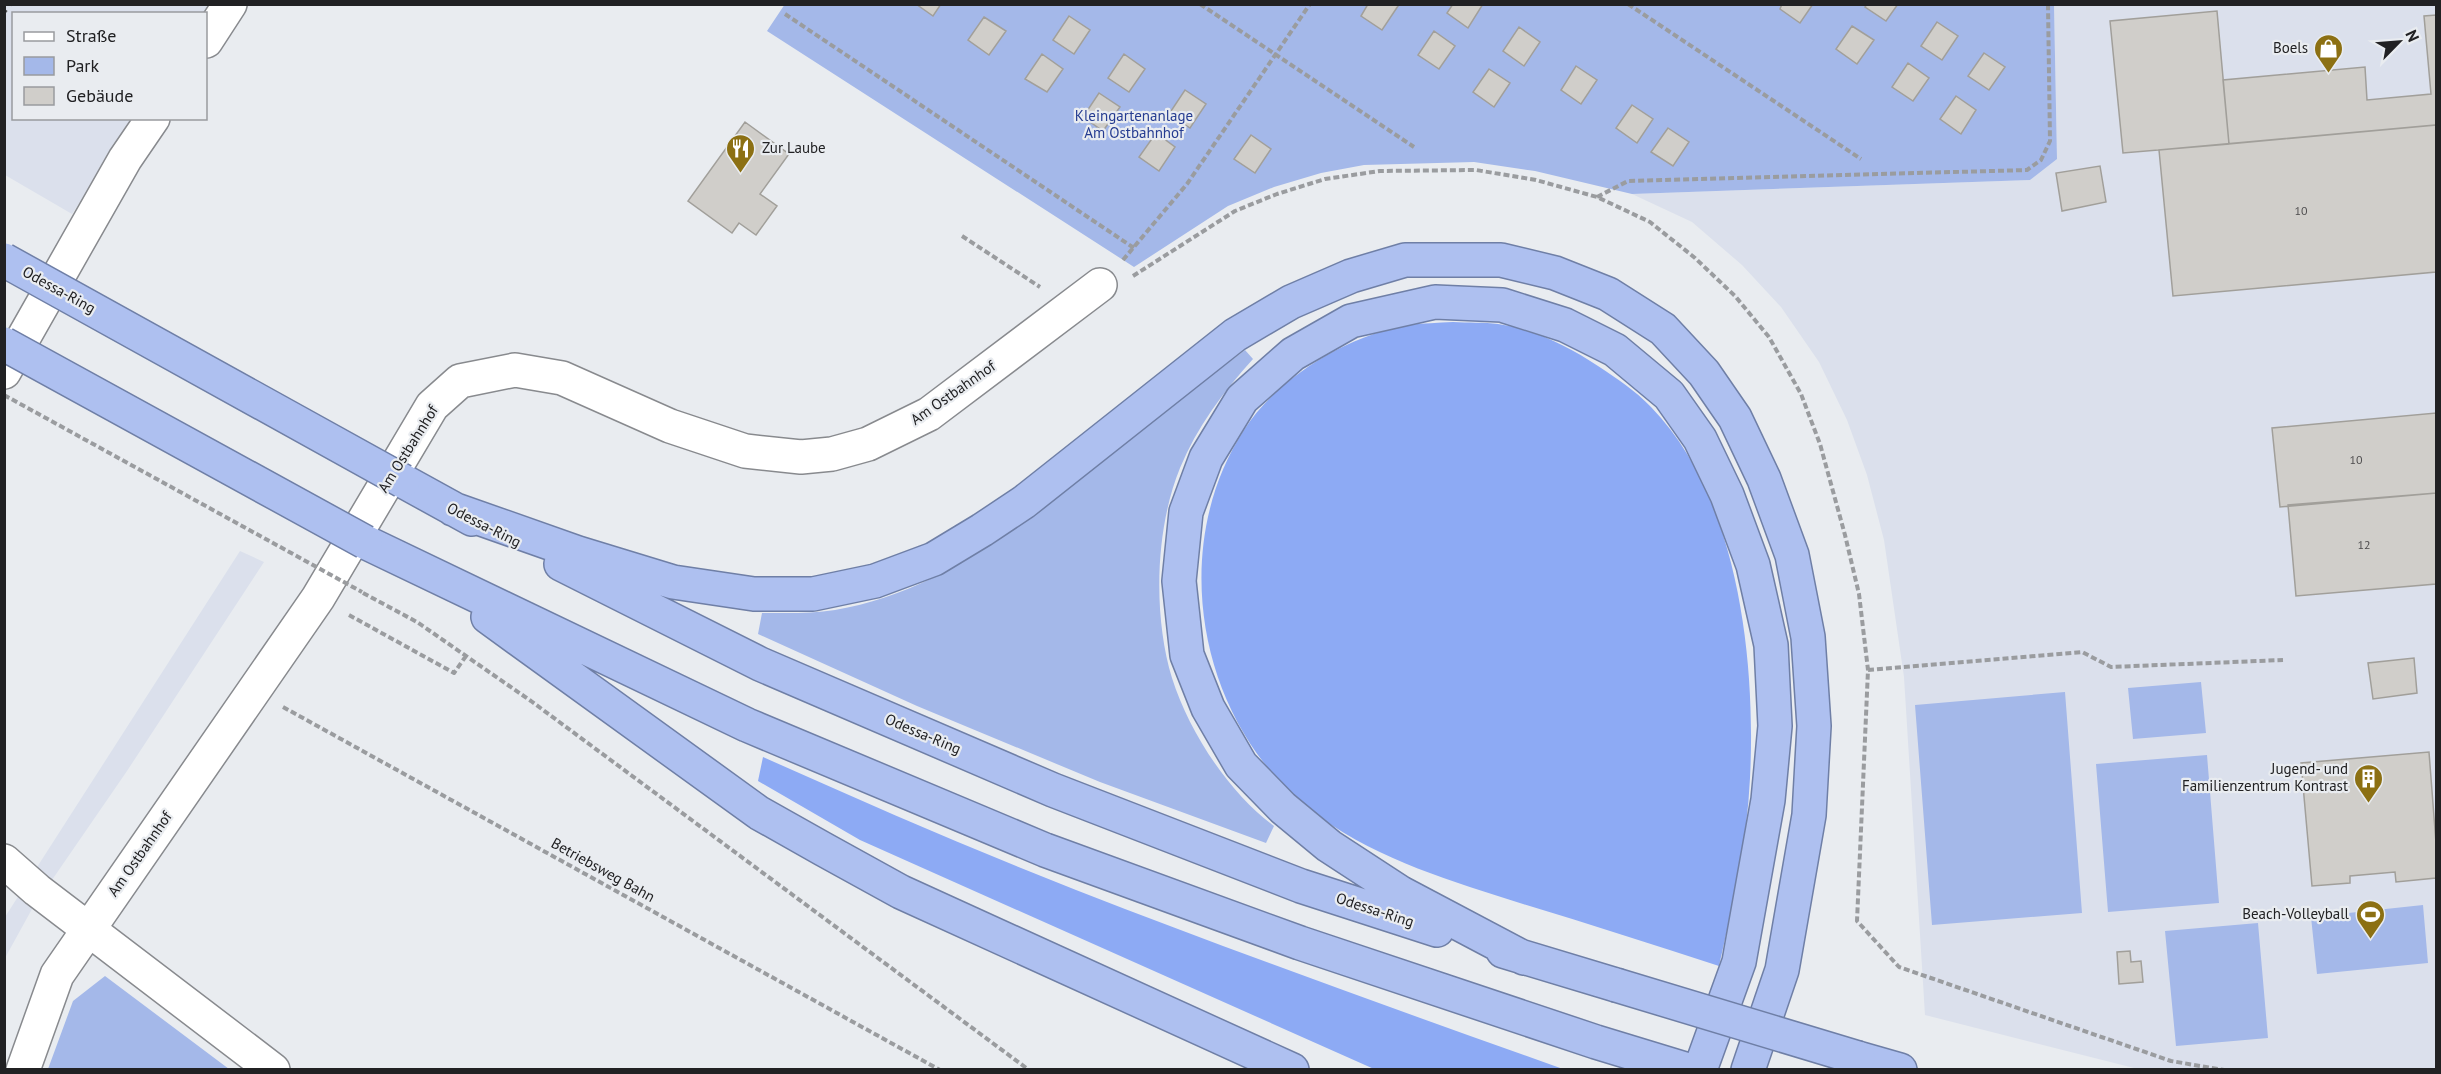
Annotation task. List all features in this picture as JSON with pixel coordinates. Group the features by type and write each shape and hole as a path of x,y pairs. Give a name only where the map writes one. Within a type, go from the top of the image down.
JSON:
{"highway":[{"name":"Odessa-Ring","path":"4,260 453,509 760,664 1053,790 1301,886 1524,958 1900,1070"},
{"path":"453,509 578,553 673,582 754,594 813,594 875,581 934,559 973,536 1024,502 1235,335 1291,302 1351,276 1405,260 1501,260 1554,273 1608,294 1663,329 1704,373 1735,418 1764,479 1792,555 1808,637 1814,726 1809,815 1782,970 1748,1070"},
{"path":"1524,958 1401,893 1329,846 1283,808 1241,765 1208,708 1186,655 1179,580 1186,512 1206,458 1242,399 1293,354 1351,321 1435,303 1502,305 1565,325 1615,350 1624,357 1669,395 1700,439 1727,495 1753,566 1771,645 1775,726 1768,800 1739,962 1700,1070"},
{"path":"4,344 365,542 747,725 1045,850 1300,943 1596,1042 1688,1070"},
{"path":"426,571 759,813 901,892 1292,1070"}],"street":[{"path":"207,40 231,4"},
{"path":"4,372 125,159 152,120"},
{"name":"Am Ostbahnhof","path":"23,1070 57,975 318,598 432,406 460,381 515,370 562,378 670,426 745,450 801,457 832,454 868,444 929,414 1100,285"},
{"path":"4,861 88,930 273,1070"}],"path":[{"path":"1200,4 1414,147"},
{"path":"1100,285 1187,184 1310,4"},
{"path":"1628,4 1861,159"},
{"path":"1597,197 1628,181 2027,170 2041,160 2050,141 2048,4"},
{"path":"784,14 1134,248"},
{"path":"962,236 1071,307"},
{"path":"4,395 417,622 531,701 1029,1070"},
{"path":"339,610 454,673 466,656"},
{"path":"1868,670 2082,652 2111,668 2283,660"},
{"name":"Betriebsweg Bahn","path":"254,691 940,1070"}],"shaded area":[{"path":"5,5 213,5 207,13 12,12 12,120 135,120 72,214 5,175"},
{"path":"2054,5 2436,5 2436,1069 2138,1069 1925,1015 1904,677 1884,540 1867,475 1847,420 1819,362 1781,307 1742,265 1692,222 1632,194 2030,180 2057,158"},
{"path":"1493,323 1525,330 1563,345 1598,366 1632,390 1651,407 1680,444 1704,486 1722,532 1735,581 1744,632 1751,732 1750,778 1743,849 1719,966 1444,878 1367,846 1320,817 1279,781 1247,738 1223,690 1207,638 1202,584 1205,530 1219,478 1244,430 1275,393 1316,362 1339,349 1386,330 1414,324"},
{"path":"240,551 264,562 127,771 32,909 5,958 5,917"},
{"path":"763,757 1076,890 1258,959 1563,1069 1374,1069 860,840 758,781"}],"green space":[{"name":"Kleingartenanlage Am Ostbahnhof","path":"785,4 2054,5 2057,159 2030,180 1632,194 1535,171 1474,162 1364,165 1321,173 1274,187 1228,206 1134,267 767,31"},
{"path":"1245,350 1253,359 1221,397 1203,424 1180,468 1172,492 1161,545 1160,600 1166,654 1179,699 1200,740 1226,779 1241,797 1274,826 1266,843 1100,782 917,706 758,634 762,613 826,611 872,602 941,574 974,555 1036,513"},
{"path":"2201,682 2206,733 2133,739 2128,688"},
{"path":"2065,692 2082,913 1932,925 1915,705"},
{"path":"2207,755 2219,903 2108,912 2096,764"},
{"name":"Beach-Volleyball","path":"2423,905 2428,963 2317,974 2311,917"},
{"path":"2258,923 2268,1038 2176,1046 2165,931"},
{"path":"105,976 229,1069 48,1069 73,1001"}],"building":[{"path":"916,4 941,4 933,16"},
{"path":"1368,4 1396,4 1398,6 1382,30 1361,16"},
{"path":"1453,4 1483,4 1468,28 1447,13"},
{"path":"1782,4 1813,4 1800,23 1780,9"},
{"path":"1867,4 1898,4 1886,21 1865,7"},
{"path":"2217,11 2229,144 2123,153 2110,21"},
{"name":"Boels","path":"2436,15 2436,125 2229,144 2223,80 2365,67 2367,100 2431,94 2424,16"},
{"path":"1069,16 1090,30 1074,54 1053,40"},
{"path":"984,17 1006,31 989,55 968,40"},
{"path":"1937,22 1958,36 1942,60 1921,46"},
{"path":"1852,26 1874,40 1857,64 1836,49"},
{"path":"1519,27 1540,42 1524,66 1503,51"},
{"path":"1434,31 1455,46 1439,69 1418,55"},
{"path":"1984,53 2005,67 1989,90 1968,76"},
{"path":"1042,54 1063,69 1047,92 1025,79"},
{"path":"1124,54 1145,69 1129,92 1108,78"},
{"path":"1908,63 1929,78 1913,101 1892,87"},
{"path":"1576,66 1597,80 1581,104 1561,90"},
{"path":"1489,69 1510,83 1494,107 1473,92"},
{"path":"1185,90 1206,104 1190,128 1169,114"},
{"path":"1099,93 1120,107 1103,131 1083,117"},
{"path":"1956,96 1976,110 1961,134 1940,119"},
{"path":"1632,105 1653,119 1637,143 1616,128"},
{"name":"Zur Laube","path":"745,122 789,154 760,194 777,206 756,235 739,223 732,233 688,201"},
{"path":"2436,125 2436,272 2173,296 2159,150"},
{"path":"1668,128 1689,142 1673,166 1651,152"},
{"path":"1156,133 1175,147 1159,171 1139,157"},
{"path":"1251,135 1271,149 1255,173 1234,159"},
{"path":"2100,166 2106,202 2062,211 2056,173"},
{"path":"2436,413 2436,493 2280,507 2272,428"},
{"path":"2436,413 2436,493 2280,507 2272,428"},
{"path":"2436,493 2436,584 2296,596 2288,505"},
{"path":"2414,658 2417,693 2373,699 2368,663"},
{"name":"Jugend- und Familienzentrum Kontrast","path":"2429,752 2436,843 2436,878 2396,882 2395,872 2350,876 2350,883 2312,886 2301,763"},
{"path":"2130,951 2131,962 2141,961 2143,982 2119,984 2117,952"}],"railway":[{"path":"4,12 10,4"}],"place":[{"name":"Boels","path":"2329,74"},
{"name":"Zur Laube","path":"741,174"},
{"name":"Jugend- und Familienzentrum Kontrast","path":"2369,804"},
{"name":"Beach-Volleyball","path":"2370,940"}]}
